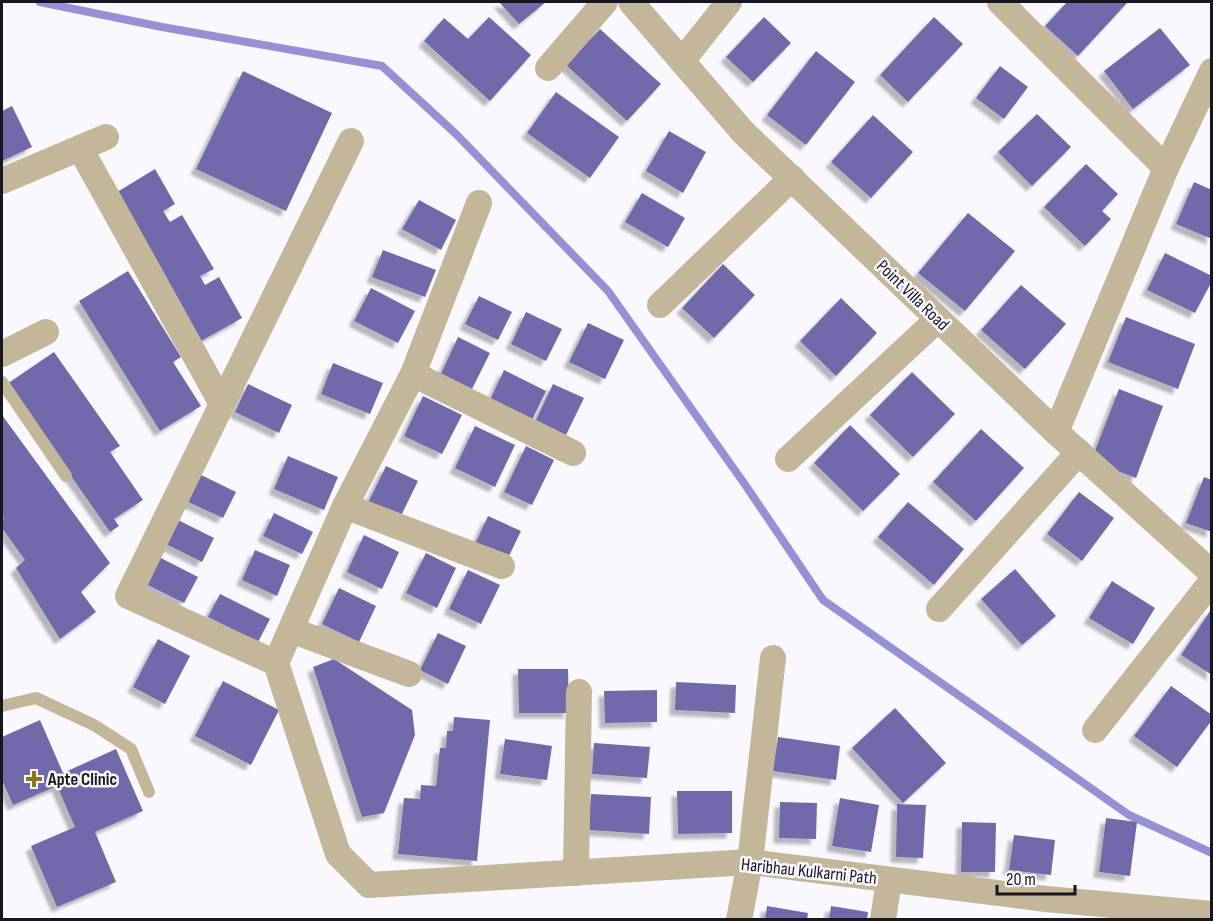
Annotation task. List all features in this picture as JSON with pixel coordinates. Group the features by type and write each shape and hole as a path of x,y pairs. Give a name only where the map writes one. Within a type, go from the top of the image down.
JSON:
{"street":[{"path":"548,68 605,2"},
{"name":"Point Villa Road","path":"631,2 743,132 1056,432 1212,573"},
{"path":"682,61 729,2"},
{"path":"1000,2 1166,168"},
{"path":"1056,432 1166,168 1212,71"},
{"path":"2,181 106,137"},
{"path":"351,141 128,596 276,663 345,506 413,374 479,203"},
{"path":"80,148 222,404"},
{"path":"660,305 792,178"},
{"path":"788,459 938,320"},
{"path":"2,354 46,332"},
{"path":"413,374 573,453"},
{"path":"939,609 1078,452"},
{"path":"345,506 502,566"},
{"path":"1095,730 1212,581"},
{"path":"291,630 409,674"},
{"path":"739,920 750,862 773,658"},
{"name":"Haribhau Kulkarni Path","path":"276,663 338,854 369,885 750,862 889,880 1044,909 1212,914"},
{"path":"576,873 579,692"},
{"path":"883,920 889,880"}],"lane":[{"path":"2,381 66,476"},
{"path":"2,705 36,698 94,725 131,749 149,792"}],"building":[{"path":"499,2 546,2 519,24"},
{"path":"1067,2 1128,2 1078,56 1045,26"},
{"path":"489,17 531,55 490,101 424,41 444,18 468,39"},
{"path":"764,17 791,43 753,82 726,57"},
{"path":"934,17 963,44 908,102 880,75"},
{"path":"1160,28 1190,65 1133,109 1104,71"},
{"path":"600,29 661,84 627,121 566,65"},
{"path":"816,51 855,82 806,145 767,115"},
{"path":"1000,66 1028,87 1004,119 976,98"},
{"path":"243,71 332,113 286,211 196,169"},
{"path":"556,92 619,137 590,178 527,133"},
{"path":"12,106 32,147 2,161 2,111"},
{"path":"1037,114 1071,147 1032,186 998,152"},
{"path":"873,115 913,152 871,198 831,162"},
{"path":"669,131 706,152 683,193 646,171"},
{"path":"1086,164 1118,194 1102,211 1111,219 1085,246 1044,207"},
{"path":"155,169 175,204 163,211 170,222 182,215 214,269 200,276 205,285 219,277 242,318 201,341 114,194"},
{"path":"1194,182 1212,190 1212,239 1176,224"},
{"path":"642,193 685,218 668,247 625,222"},
{"path":"419,200 456,220 441,250 402,229"},
{"path":"968,213 1015,251 965,311 918,273"},
{"path":"383,250 436,270 425,297 372,277"},
{"path":"1165,253 1212,276 1212,281 1195,313 1147,290"},
{"path":"723,264 755,295 714,338 682,308"},
{"path":"128,271 181,357 173,362 201,406 160,431 79,301"},
{"path":"1021,285 1066,324 1025,369 981,330"},
{"path":"371,288 415,311 398,343 354,321"},
{"path":"479,296 512,312 498,340 465,324"},
{"path":"841,298 877,333 836,376 800,341"},
{"path":"526,312 562,329 546,361 511,344"},
{"path":"1126,317 1195,344 1178,389 1108,362"},
{"path":"588,323 624,340 605,379 569,362"},
{"path":"458,337 490,353 471,391 440,376"},
{"path":"54,352 120,446 110,452 143,500 114,519 119,526 110,532 7,384"},
{"path":"333,363 383,383 370,414 321,394"},
{"path":"504,370 546,391 532,420 490,400"},
{"path":"912,372 955,414 913,457 870,415"},
{"path":"248,384 292,405 279,433 235,412"},
{"path":"553,384 584,398 566,435 536,420"},
{"path":"1119,389 1163,406 1136,478 1091,461"},
{"path":"423,396 462,415 442,454 404,436"},
{"path":"2,415 110,563 81,592 96,612 60,639 16,568 25,560 2,528 4,519 2,516"},
{"path":"850,425 900,474 863,511 814,463"},
{"path":"475,426 515,445 495,487 455,468"},
{"path":"981,429 1024,468 976,521 933,482"},
{"path":"526,446 554,460 532,505 504,492"},
{"path":"288,456 338,477 324,510 274,489"},
{"path":"386,466 418,481 398,522 366,507"},
{"path":"199,474 236,492 223,518 186,501"},
{"path":"1204,477 1212,480 1212,532 1186,523"},
{"path":"1079,492 1114,518 1082,561 1047,534"},
{"path":"908,502 964,549 934,585 878,537"},
{"path":"274,513 313,532 302,554 263,536"},
{"path":"488,516 521,531 507,560 475,544"},
{"path":"178,520 214,538 202,562 166,544"},
{"path":"364,535 399,552 382,589 347,572"},
{"path":"255,550 290,565 277,596 242,580"},
{"path":"426,553 456,568 437,608 406,593"},
{"path":"157,556 198,577 184,603 144,583"},
{"path":"1015,569 1056,616 1022,645 981,599"},
{"path":"468,570 500,585 481,624 449,609"},
{"path":"1112,581 1155,608 1133,644 1089,618"},
{"path":"339,588 376,606 359,642 322,624"},
{"path":"220,594 270,619 258,642 208,617"},
{"path":"1212,608 1212,675 1181,655"},
{"path":"438,633 466,646 448,684 420,670"},
{"path":"158,639 190,656 165,704 133,687"},
{"path":"334,659 412,710 415,735 384,813 362,817 313,667"},
{"path":"518,669 568,669 569,713 519,713"},
{"path":"223,681 279,710 251,765 195,736"},
{"path":"676,682 736,685 735,713 675,710"},
{"path":"1171,686 1212,715 1212,720 1177,767 1134,736"},
{"path":"657,690 657,722 605,723 604,691"},
{"path":"895,708 946,763 903,803 852,748"},
{"path":"454,717 490,720 477,861 398,854 404,798 420,799 421,785 436,786 440,748 446,748 447,731 453,731"},
{"path":"40,720 63,773 116,749 143,811 95,832 116,882 57,907 31,846 75,827 57,786 13,805 2,780 2,737"},
{"path":"778,737 840,746 836,780 773,771"},
{"path":"505,739 552,746 547,780 500,774"},
{"path":"594,743 650,747 647,778 592,774"},
{"path":"677,791 732,791 732,833 678,834"},
{"path":"591,794 651,797 649,834 589,830"},
{"path":"840,798 879,805 871,852 832,846"},
{"path":"780,802 817,803 816,839 779,838"},
{"path":"897,804 926,805 923,858 896,857"},
{"path":"1106,818 1137,822 1130,876 1099,872"},
{"path":"962,822 996,823 995,872 961,872"},
{"path":"1014,835 1055,840 1051,875 1009,870"},
{"path":"767,906 808,913 807,920 765,920"},
{"path":"831,906 868,912 867,920 829,920"}],"waterway":[{"path":"40,2 162,27 382,66 456,134 608,291 746,486 823,600 1129,815 1212,853"}],"place":[{"name":"Apte Clinic","path":"34,779"}]}
